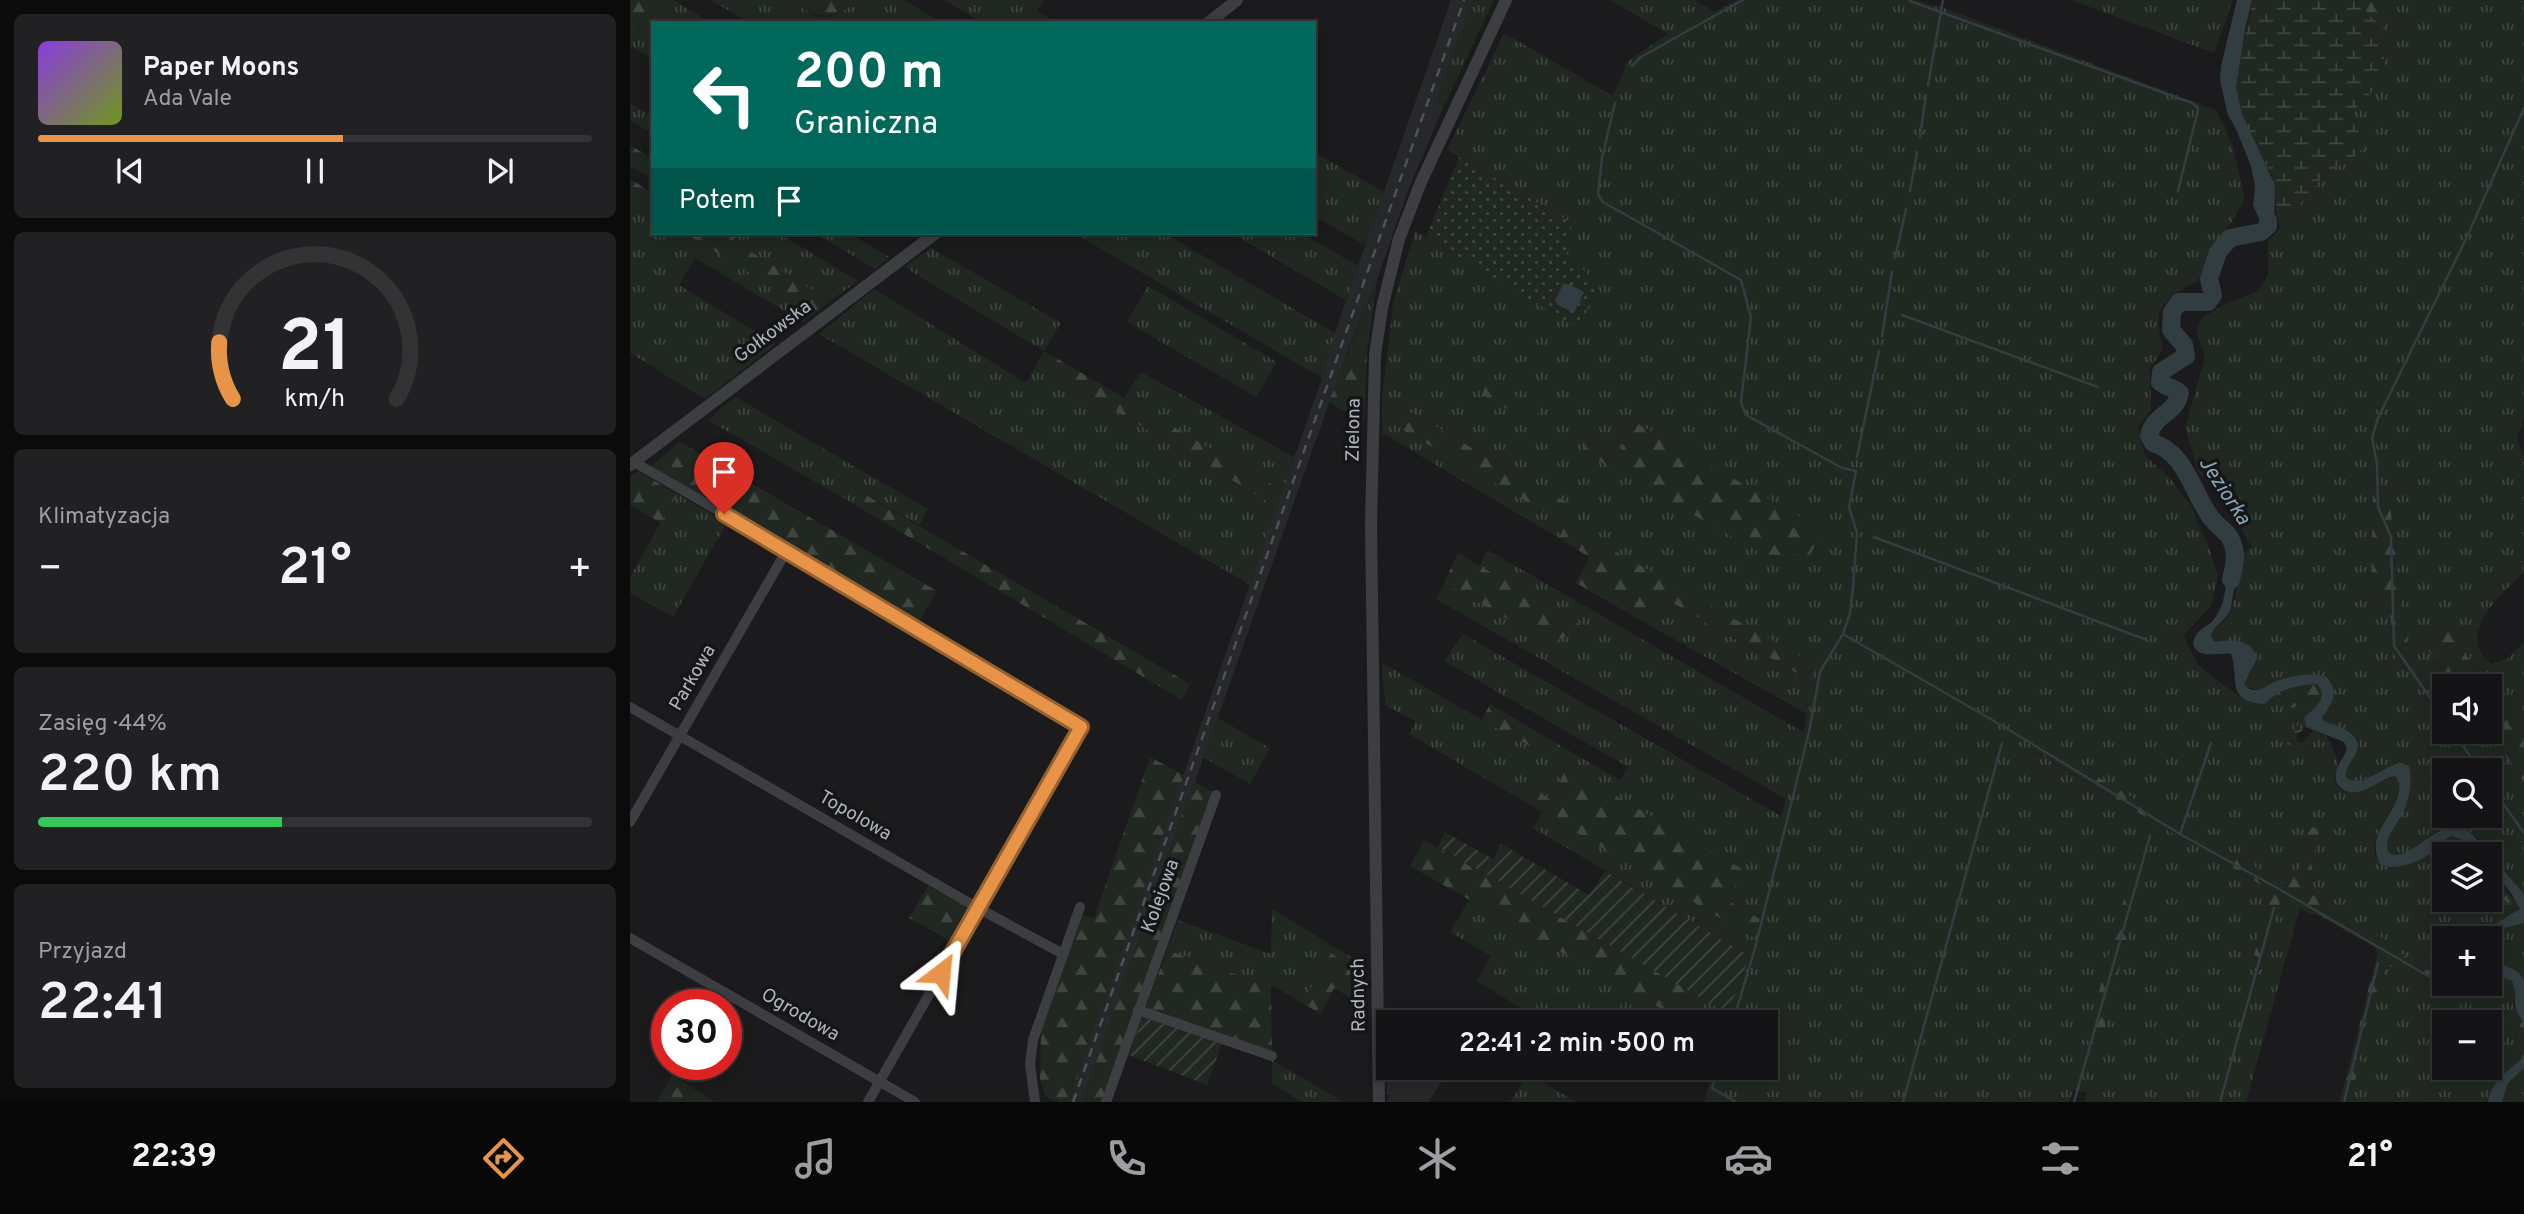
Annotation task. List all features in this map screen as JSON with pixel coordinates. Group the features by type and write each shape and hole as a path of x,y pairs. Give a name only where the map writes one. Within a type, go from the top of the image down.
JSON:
{"street":[{"path":"1211,21 1237,0"},
{"name":"Zielona","path":"1377,886 1371,513 1373,410 1380,318 1399,239 1421,183 1506,0"},
{"name":"Gołkowska","path":"632,464 933,235"},
{"path":"632,464 787,550 1081,727 868,1102"},
{"name":"Parkowa","path":"630,822 787,550"},
{"name":"Topolowa","path":"630,707 978,908 1063,954"},
{"name":"Kolejowa","path":"1106,1102 1216,795"},
{"name":"Radnych","path":"1377,886 1379,1102"},
{"path":"1035,1102 1030,1065 1032,1040 1080,907"},
{"name":"Ogrodowa","path":"630,938 915,1102"},
{"path":"1139,1010 1272,1056"}],"shaded area":[{"path":"1451,0 1473,0 1436,99 1443,108 1408,191 1377,280 1350,344 1082,1102 1069,1102 1322,378 1346,300"},
{"path":"2237,0 2252,0 2236,87 2242,114 2275,185 2274,227 2269,234 2255,240 2252,228 2259,226 2260,221 2253,205 2255,186 2251,166 2228,115 2220,81 2221,66"},
{"path":"1563,284 1569,284 1584,292 1574,313 1555,301"},
{"path":"2229,556 2239,557 2231,608 2211,635 2214,642 2235,641 2251,648 2256,660 2244,684 2256,690 2293,676 2316,675 2328,678 2334,694 2322,718 2352,734 2357,744 2346,777 2362,781 2399,762 2409,766 2411,778 2408,798 2389,837 2388,852 2393,855 2403,853 2446,828 2464,828 2479,842 2464,842 2451,836 2443,842 2432,842 2432,852 2415,862 2393,867 2380,864 2376,841 2395,803 2399,780 2395,776 2389,777 2366,789 2353,792 2342,789 2336,780 2336,771 2347,749 2344,742 2306,727 2304,718 2321,698 2321,689 2317,684 2289,689 2265,704 2252,702 2239,694 2231,654 2203,653 2194,647 2197,634 2218,613 2226,589"},
{"path":"2502,868 2524,894 2524,923 2502,929 2502,926 2492,926 2520,909 2502,882"},
{"path":"2502,965 2514,970 2524,979 2524,1023 2516,1010 2512,981 2502,977"},
{"path":"2524,1057 2524,1068 2508,1083 2502,1102 2488,1102 2496,1082 2502,1080 2506,1072"},
{"path":"1443,1080 1428,1102 1387,1102 1387,1098 1391,1097 1387,1095 1387,1082"}],"green space":[{"path":"630,0 645,0 655,6 636,31 630,28"},
{"path":"645,0 673,0 709,21 651,21 651,58 630,46 630,28 637,31 655,6"},
{"path":"711,0 789,0 816,16 830,17 863,0 904,0 940,21 746,21"},
{"path":"789,0 863,0 841,12 826,16 811,12"},
{"path":"944,0 1044,0 1037,11 1054,21 980,21"},
{"path":"1473,0 1494,0 1443,108 1436,99"},
{"path":"1610,0 1695,0 1715,12 1736,0 1915,0 1944,8 2216,110 2232,143 2245,199 2209,253 2198,281 2175,294 2162,306 2159,323 2163,349 2150,368 2151,410 2138,427 2145,456 2170,478 2192,507 2200,530 2206,538 2218,577 2211,606 2183,636 2198,665 2245,701 2265,704 2272,697 2277,703 2309,699 2313,709 2288,736 2293,750 2326,734 2335,753 2338,767 2335,776 2342,791 2357,791 2389,777 2395,776 2399,780 2396,800 2377,837 2376,857 2403,866 2432,852 2432,912 2502,912 2502,901 2518,905 2520,909 2492,926 2432,926 2432,973 2396,951 2387,940 2370,936 2365,942 2318,915 2324,904 2313,895 2310,887 2314,876 2311,864 2318,842 2310,826 2301,867 2285,885 2238,857 2233,869 2271,891 2254,955 2265,959 2281,897 2300,908 2246,1102 2085,1102 2087,1093 2073,1090 2069,1102 1705,1102 1710,1080 1778,1080 1778,1010 1732,1010 1750,956 1533,828 1542,812 1754,937 1759,919 1728,901 1565,768 1552,800 1527,786 1520,799 1409,734 1416,722 1385,705 1382,663 1534,749 1542,735 1620,780 1628,767 1444,661 1463,634 1781,816 1786,799 1436,599 1444,583 1549,643 1587,628 1479,566 1488,550 1803,732 1807,714 1649,625 1666,600 1810,681 1816,666 1566,524 1559,538 1382,433 1382,396 1393,304 1415,231 1494,277 1565,253 1572,223 1447,150 1504,33 1613,96 1628,61 1668,34","holes":["1405,409 1573,506 1403,430","1633,421 1822,530 1808,559 1796,552 1789,569 1588,436 1619,453","2033,740 2192,833 2189,843 2030,749"]},
{"path":"2071,0 2233,0 2214,53"},
{"path":"2252,0 2356,0 2382,26 2386,78 2350,114 2365,146 2354,157 2325,174 2280,227 2272,176 2249,132 2237,97 2238,64"},
{"path":"2356,0 2381,0 2391,20 2382,26"},
{"path":"2381,0 2524,0 2524,418 2517,438 2524,457 2524,572 2485,615 2480,625 2478,646 2491,664 2507,659 2524,642 2524,732 2502,703 2502,674 2480,674 2448,631 2430,642 2407,648 2387,488 2373,490 2371,593 2391,618 2393,659 2428,650 2446,674 2432,674 2432,744 2497,744 2524,782 2524,894 2502,866 2502,842 2481,842 2464,828 2502,828 2502,758 2432,758 2432,828 2442,828 2404,853 2393,855 2388,852 2388,843 2409,791 2409,766 2399,762 2362,781 2350,780 2346,777 2348,763 2357,750 2336,726 2324,721 2322,717 2334,697 2276,681 2261,689 2247,688 2244,684 2253,666 2214,642 2211,635 2232,608 2239,557 2252,547 2227,506 2198,471 2185,428 2205,357 2196,330 2202,318 2227,303 2258,291 2268,275 2268,242 2325,174 2354,157 2350,114 2386,78 2382,26 2391,20"},
{"path":"630,103 651,116 651,133 630,120"},
{"path":"630,145 651,158 651,178 630,166"},
{"path":"1316,153 1384,192 1365,245 1316,217"},
{"path":"1459,157 1572,223 1566,253 1598,284 1579,329 1426,237"},
{"path":"630,179 651,192 651,213 630,200"},
{"path":"630,200 651,213 651,235 687,235 816,312 803,322 695,258 679,285 776,344 705,399 630,353"},
{"path":"687,235 738,235 733,241 830,301 816,312"},
{"path":"738,235 781,235 858,281 830,301 733,241"},
{"path":"818,235 852,235 889,257 875,269"},
{"path":"1077,235 1167,235 1335,333 1322,378"},
{"path":"1234,235 1304,235 1358,266 1346,300"},
{"path":"931,248 1061,323 1044,351 904,267"},
{"path":"1377,280 1367,351 1351,344"},
{"path":"1148,286 1277,362 1256,397 1127,322"},
{"path":"874,289 1026,383 1037,364 1277,507 1250,585 819,334"},
{"path":"1351,344 1367,351 1364,423 1329,402"},
{"path":"1044,351 1283,491 1277,507 1037,364"},
{"path":"1141,372 1294,457 1283,491 1124,398"},
{"path":"1485,378 1540,409 1535,425 1483,395"},
{"path":"735,397 928,509 920,525 859,491 852,503 708,420"},
{"path":"1404,409 1577,508 1567,524 1817,666 1811,681 1667,600 1649,625 1576,583 1589,557 1559,538 1566,524 1403,430"},
{"path":"1633,421 1823,530 1808,559 1796,553 1789,569 1583,452 1588,436 1619,453"},
{"path":"680,442 937,591 919,622 650,467"},
{"path":"638,471 677,494 661,523 630,505 630,477"},
{"path":"2388,488 2407,648 2430,642 2448,631 2480,674 2446,674 2428,650 2393,659 2391,618 2371,593 2373,490"},
{"path":"859,491 1190,684 1182,700 852,503"},
{"path":"677,494 727,523 673,617 630,593 630,577"},
{"path":"1458,553 1588,629 1549,643 1444,583"},
{"path":"2318,684 2323,696 2313,709 2308,699 2293,708 2277,703 2272,697 2287,689"},
{"path":"2502,703 2524,732 2524,782 2497,744 2502,744"},
{"path":"1490,704 1542,735 1535,749 1482,720"},
{"path":"1218,718 1270,748 1250,784 1203,757"},
{"path":"2304,718 2306,727 2296,736 2297,742 2302,743 2314,730 2322,734 2306,748 2293,750 2287,743 2288,736"},
{"path":"2033,739 2193,833 2189,843 2030,748"},
{"path":"1150,757 1184,775 1069,1102 1059,1102 1045,1096 1040,1079 1041,1032 1083,915 1094,918"},
{"path":"1566,767 1742,869 1729,901 1760,919 1754,938 1520,799 1527,786 1552,800"},
{"path":"1195,782 1213,792 1101,1102 1082,1102 1192,786"},
{"path":"2309,826 2319,829 2311,864 2314,876 2310,887 2313,895 2324,904 2318,915 2310,914 2281,898 2264,960 2254,955 2271,891 2233,868 2237,857 2285,885 2301,867"},
{"path":"1445,832 1493,859 1501,844 1589,895 1605,871 1750,956 1732,1010 1722,1010 1438,847"},
{"path":"2451,836 2464,842 2444,842"},
{"path":"1424,840 1692,992 1682,1010 1663,1010 1410,866"},
{"path":"2502,884 2518,905 2502,901"},
{"path":"928,886 970,909 952,942 909,918"},
{"path":"2127,887 2140,891 2100,1043 2086,1040"},
{"path":"1469,900 1665,1010 1524,1010 1477,981 1491,956 1450,932"},
{"path":"1272,909 1364,965 1364,975 1331,953 1302,1003 1272,985 1271,987 1167,950 1178,920 1271,954"},
{"path":"2524,923 2524,979 2521,974 2502,966 2502,928"},
{"path":"2377,935 2387,940 2397,951 2432,973 2432,984 2389,966 2385,968 2375,1005 2365,1002 2378,953 2375,947 2365,942 2370,936"},
{"path":"1167,950 1271,987 1272,1053 1146,1007"},
{"path":"1331,953 1364,975 1366,1007 1334,988 1321,1014 1302,1003"},
{"path":"2389,966 2432,984 2432,996 2515,997 2513,1005 2521,1019 2512,1052 2516,1064 2502,1077 2502,1010 2432,1010 2432,1080 2499,1080 2494,1085 2488,1102 2353,1102 2351,1093 2360,1061 2351,1058 2365,1002 2375,1005 2385,968"},
{"path":"2502,977 2512,981 2515,997 2494,996 2502,996"},
{"path":"1692,992 1724,1010 1681,1010"},
{"path":"1143,1015 1222,1043 1207,1085 1129,1055"},
{"path":"2521,1019 2524,1023 2524,1057 2516,1064 2512,1052"},
{"path":"2351,1058 2361,1061 2351,1093 2353,1102 2339,1102"},
{"path":"1272,1060 1343,1102 1302,1102 1272,1083"},
{"path":"2524,1068 2524,1102 2502,1102 2508,1083"},
{"path":"669,1080 680,1080 715,1102 657,1102"},
{"path":"1524,1080 1540,1080 1576,1102 1510,1102"}],"waterway":[{"path":"1632,66 1641,57 1743,0"},
{"path":"1928,85 1943,0"},
{"path":"1910,1 2192,103 2198,108 2178,191"},
{"path":"1920,137 1926,95"},
{"path":"1615,103 1602,158 1598,194 1603,202 1741,280 1751,317 1741,402 1746,415 1842,468 1856,471 1849,507 1857,533 1853,587 1850,613 1843,634 2006,728 2180,834 2211,743"},
{"path":"2432,700 2394,646 2391,537 2378,507 2377,464 2372,438 2378,418 2466,239 2524,108"},
{"path":"1910,191 1917,152"},
{"path":"1895,258 1906,209"},
{"name":"Jeziorka","path":"2231,580 2235,557 2230,538 2205,509 2181,465 2173,455 2153,443 2149,435 2156,422 2174,406 2180,393 2160,382 2161,372 2186,356 2184,345 2171,330 2172,312 2179,302 2208,302 2213,295 2209,279 2218,252 2230,238 2261,232 2268,226 2268,220"},
{"path":"1882,336 1892,272"},
{"path":"1902,315 2098,387"},
{"path":"1857,457 1879,351"},
{"path":"1874,537 2144,639"},
{"path":"1737,1010 1755,948 1809,732 1820,672 1843,634"},
{"path":"1903,1102 2002,743"},
{"path":"2462,744 2471,758"},
{"path":"2502,802 2524,833"},
{"path":"2180,834 2432,978"},
{"path":"2074,1102 2150,836"},
{"path":"2220,1102 2274,908"},
{"path":"2344,1102 2378,963"},
{"path":"1714,1080 1712,1088 1736,1102"}],"railway":[{"path":"1073,1102 1464,0"}],"route":[{"path":"724,514 1081,727 941,973"}]}
